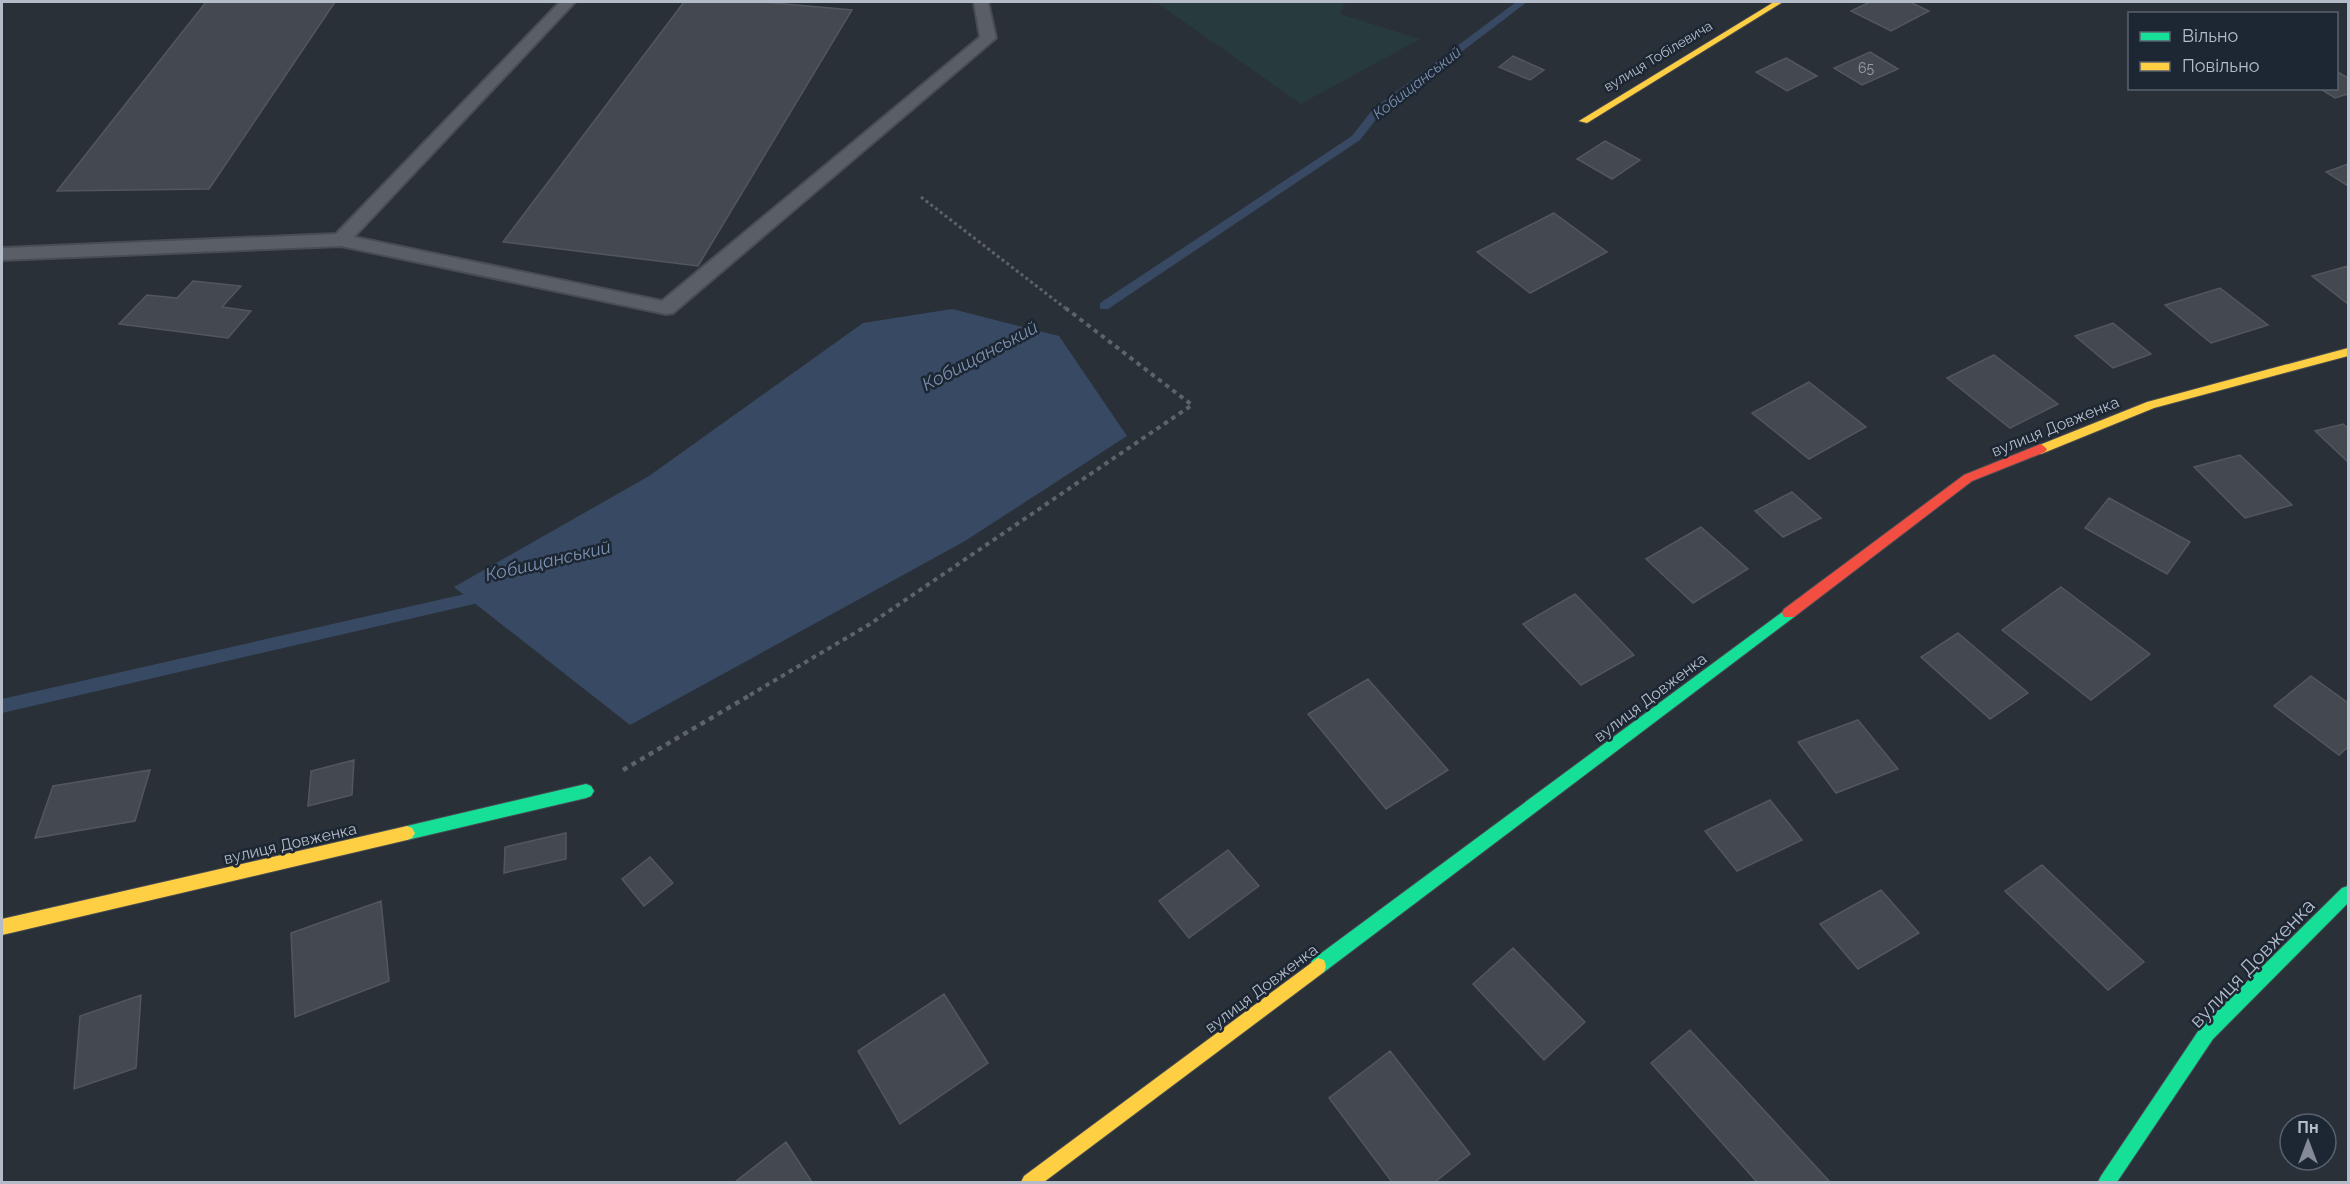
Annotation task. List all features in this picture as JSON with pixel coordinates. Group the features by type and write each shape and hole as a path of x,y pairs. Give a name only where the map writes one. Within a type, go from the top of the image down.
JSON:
{"street":[{"name":"вулиця Тобілевича","path":"1584,121 1779,2"},
{"name":"вулиця Довженка","path":"1030,1182 1968,478 2151,405 2349,352"},
{"name":"вулиця Довженка","path":"2,927 586,791"},
{"name":"вулиця Довженка","path":"2107,1182 2207,1033 2349,893"}],"lane":[{"path":"341,240 568,2"},
{"path":"2,254 341,240 666,308 988,39 981,2"}],"path":[{"path":"586,791 870,624 1192,405 921,197"}],"green space":[{"path":"1156,2 1345,2 1340,14 1420,39 1301,104"}],"water":[{"path":"952,309 1059,336 1127,436 965,541 630,725 454,587 649,476 863,323"}],"building":[{"path":"206,2 335,2 209,189 57,191"},
{"path":"684,2 763,2 852,10 698,266 503,242"},
{"path":"1870,2 1910,2 1929,11 1891,31 1851,11"},
{"path":"1870,52 1898,69 1862,85 1834,68"},
{"path":"1513,56 1544,70 1530,80 1499,67"},
{"path":"1786,58 1817,76 1787,91 1756,72"},
{"path":"2338,72 2348,78 2348,94 2335,98 2322,90 2338,90"},
{"path":"1605,141 1640,160 1612,179 1577,159"},
{"path":"2348,164 2348,186 2326,172"},
{"path":"1554,213 1607,252 1530,293 1477,252"},
{"path":"2348,266 2348,304 2312,276"},
{"path":"193,281 241,286 222,307 251,311 228,338 119,324 147,295 177,298"},
{"path":"2220,288 2268,325 2211,343 2165,305"},
{"path":"2113,323 2151,354 2113,368 2075,336"},
{"path":"1994,355 2058,404 2010,428 1947,378"},
{"path":"1809,382 1866,427 1809,459 1752,413"},
{"path":"2343,424 2348,428 2348,462 2315,431"},
{"path":"2240,455 2292,505 2245,518 2194,467"},
{"path":"1792,492 1821,518 1783,537 1755,511"},
{"path":"2109,498 2190,542 2167,574 2085,528"},
{"path":"1701,527 1748,569 1693,603 1646,559"},
{"path":"2061,587 2150,654 2091,700 2002,630"},
{"path":"1575,594 1634,655 1581,685 1523,624"},
{"path":"1958,633 2028,693 1990,719 1921,657"},
{"path":"2311,676 2348,703 2348,747 2339,755 2274,706"},
{"path":"1368,679 1448,770 1386,809 1308,714"},
{"path":"1858,720 1898,769 1836,793 1798,742"},
{"path":"354,760 352,795 308,806 311,771"},
{"path":"150,770 135,821 35,838 53,786"},
{"path":"1770,800 1802,840 1737,871 1705,831"},
{"path":"566,833 566,859 504,873 505,847"},
{"path":"1228,850 1259,886 1189,938 1159,901"},
{"path":"650,857 673,883 644,906 622,879"},
{"path":"2042,865 2144,962 2108,990 2005,891"},
{"path":"1881,890 1919,933 1858,969 1820,924"},
{"path":"381,901 389,981 295,1017 291,933"},
{"path":"1513,948 1585,1022 1544,1060 1473,984"},
{"path":"944,994 988,1063 900,1124 858,1051"},
{"path":"141,995 136,1068 74,1089 80,1016"},
{"path":"1690,1030 1830,1182 1757,1182 1651,1063"},
{"path":"1390,1051 1470,1154 1435,1182 1392,1182 1329,1098"},
{"path":"786,1142 812,1182 735,1182"}],"waterway":[{"name":"Кобищанський","path":"1104,306 1356,138 1377,111 1522,2"},
{"name":"Кобищанський","path":"2,706 487,595"}],"traffic: fast":[{"path":"1318,966 1789,613"},
{"path":"407,833 586,791"},
{"path":"2107,1182 2207,1033 2348,893"}],"traffic: slow":[{"path":"1584,121 1779,2"},
{"path":"2041,449 2151,405 2348,352"},
{"path":"2,927 407,833"},
{"path":"1030,1182 1318,966"}],"traffic: jam":[{"path":"1789,613 1968,478 2041,449"}]}
